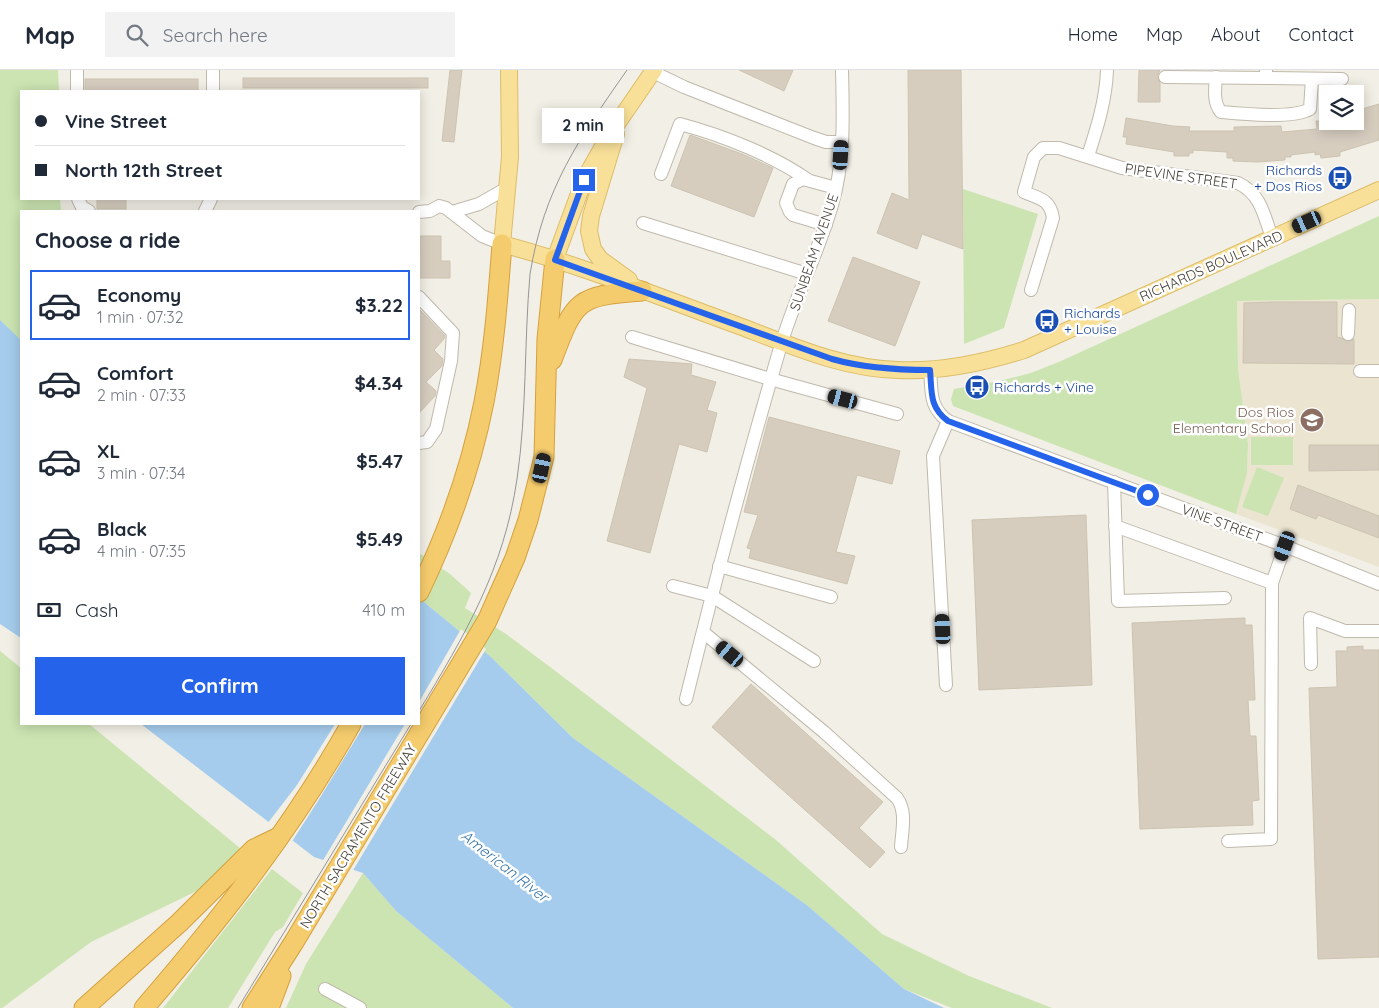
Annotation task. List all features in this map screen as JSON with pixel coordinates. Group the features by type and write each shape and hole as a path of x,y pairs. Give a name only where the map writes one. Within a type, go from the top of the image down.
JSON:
{"highway":[{"path":"420,590 440,547 471,456 484,404 490,368 502,244"},
{"name":"NORTH SACRAMENTO FREEWAY","path":"252,1008 294,942 487,621 522,539 540,479 544,457 552,281 555,260"},
{"path":"547,376 566,323 575,310 592,297 603,294 642,291"},
{"path":"144,1008 202,941 240,877 254,849 280,837 350,725"},
{"path":"84,1008 179,923 240,877"},
{"path":"269,1008 294,942"}],"main road":[{"path":"502,244 508,188 510,136 509,70"},
{"path":"555,260 584,180 621,116 653,71"},
{"path":"621,116 589,225 589,237 593,249 600,259 642,291"},
{"name":"RICHARDS BOULEVARD","path":"502,244 555,260 781,342 850,364 897,370 930,370 990,360 1024,350 1379,190"}],"street":[{"path":"77,70 77,90"},
{"path":"213,70 213,90"},
{"name":"SUNBEAM AVENUE","path":"686,699 719,566 781,342 826,225 836,188 842,142 842,70"},
{"path":"1088,156 1099,120 1106,86 1106,70"},
{"path":"653,71 684,87 814,138 826,142 842,142"},
{"path":"1165,77 1216,77 1266,74 1312,79 1342,79"},
{"path":"1216,77 1217,107 1221,112 1244,114 1304,113 1310,109 1312,79"},
{"path":"661,174 680,124 698,129 787,165 808,180"},
{"name":"PIPEVINE STREET","path":"1031,290 1053,218 1047,202 1024,192 1034,157 1043,148 1059,148 1122,168 1238,183 1248,188 1257,196 1272,238"},
{"path":"826,225 793,214 786,203 793,184 803,179 836,188"},
{"path":"452,212 479,204 508,188"},
{"path":"78,200 82,207 87,210"},
{"path":"420,212 430,211 439,206 452,212 464,224 482,236 502,244"},
{"path":"644,223 807,274"},
{"path":"420,298 453,333 451,361 436,429 427,442 420,443"},
{"path":"1348,334 1350,310"},
{"path":"632,337 770,380 897,414"},
{"path":"930,370 933,401 938,413 948,421 933,456 946,685"},
{"path":"1360,371 1379,371"},
{"name":"VINE STREET","path":"948,421 1285,546 1379,584"},
{"path":"1114,482 1118,601 1225,598"},
{"path":"1115,526 1272,583"},
{"path":"1228,841 1271,839 1272,583 1285,546"},
{"path":"719,566 831,597"},
{"path":"673,586 712,596 814,662"},
{"path":"1311,664 1310,618 1345,631 1379,631"},
{"path":"703,632 824,732 897,798 902,805 903,814 901,846"},
{"path":"325,989 360,1008"}],"shaded area":[{"name":"Dos Rios Elementary School","path":"1379,299 1379,567 1236,514 1247,473 1248,444 1238,369 1237,301"}],"green space":[{"path":"0,70 58,70 59,90 20,90 20,200 60,200 61,210 20,210 20,339 0,320"},
{"path":"963,189 1038,214 1004,328 964,344"},
{"path":"1379,216 1379,299 1237,301 1238,369 1248,444 1247,473 1236,514 953,406 951,399 954,389 1000,381 1031,373 1061,361"},
{"path":"1251,437 1293,437 1293,465 1251,465"},
{"path":"1257,467 1284,478 1268,516 1242,507"},
{"path":"420,554 450,574 471,593 465,608 506,634 776,840 882,934 969,976 1052,1008 952,1008 904,989 808,906 573,738 491,657 420,599"},
{"path":"0,651 20,667 20,725 90,725 257,862 91,942 0,1008"},
{"path":"272,869 303,893 283,927 275,932 228,1008 163,1008"},
{"path":"363,873 396,911 513,1008 286,1008 306,964"}],"water":[{"path":"0,320 20,339 20,637 0,624"},
{"name":"American River","path":"420,599 491,657 573,738 808,906 904,989 944,1008 513,1008 396,911 363,873 314,857 142,725 420,725"}],"pier":[{"path":"461,629 486,649 352,872 322,862 404,725 420,725 420,700"},
{"path":"334,725 364,725 291,843 267,824 297,785"}],"building":[{"path":"450,70 462,70 454,142 442,141"},
{"path":"739,70 793,70 784,91"},
{"path":"908,70 961,70 963,249 922,234 917,249 877,233 892,193 909,200"},
{"path":"1139,70 1160,70 1157,77 1160,83 1160,102 1138,102"},
{"path":"243,78 428,78 428,88 243,88"},
{"path":"85,79 198,79 198,90 85,90"},
{"path":"1379,104 1379,140 1340,152 1340,156 1321,158 1320,154 1315,155 1315,152 1291,155 1291,157 1285,157 1285,160 1233,161 1233,158 1227,158 1227,152 1193,150 1193,153 1189,153 1189,156 1174,156 1174,152 1126,144 1127,137 1123,137 1126,118 1190,127 1189,131 1234,131 1234,127 1281,126 1282,132 1317,129 1316,121 1319,121 1319,130 1364,130 1364,108"},
{"path":"690,135 742,154 773,168 754,217 671,186"},
{"path":"97,200 126,200 126,209 97,209"},
{"path":"420,236 441,236 441,261 450,261 450,278 420,278"},
{"path":"853,257 920,282 895,346 828,321"},
{"path":"1337,302 1337,337 1347,342 1354,339 1354,364 1243,363 1244,303"},
{"path":"420,310 445,336 434,350 443,359 442,366 426,382 436,391 435,396 420,412"},
{"path":"629,359 692,364 691,375 716,382 707,410 717,413 707,452 679,444 650,553 607,541 647,388 624,377"},
{"path":"769,417 900,451 892,484 857,475 836,552 855,556 847,584 749,558 751,549 747,548 758,515 744,512"},
{"path":"1309,445 1379,445 1379,470 1309,471"},
{"path":"1298,485 1379,516 1379,538 1318,515 1316,519 1290,509"},
{"path":"1086,515 1092,685 979,690 972,520"},
{"path":"1245,618 1245,625 1252,625 1255,700 1248,700 1250,736 1256,736 1259,800 1252,801 1253,825 1140,829 1132,623"},
{"path":"1363,646 1363,650 1379,650 1379,957 1318,959 1309,688 1337,687 1336,651 1347,651 1347,647"},
{"path":"751,684 883,802 859,828 885,852 870,868 712,727"}],"tram line":[{"path":"420,709 467,628 480,600 503,543 511,512 517,479 522,428 530,274 544,216 554,190 579,142 627,70"},
{"path":"238,1008 410,725"}],"place":[{"name":"Richards + Dos Rios","path":"1340,178"},
{"name":"Richards + Louise","path":"1047,321"},
{"name":"Richards + Vine","path":"977,387"},
{"name":"Dos Rios Elementary School","path":"1312,420"}],"route":[{"path":"584,180 570,214 555,260 584,268 814,354 872,368 930,370 933,401 938,413 948,421 1148,495"}]}
